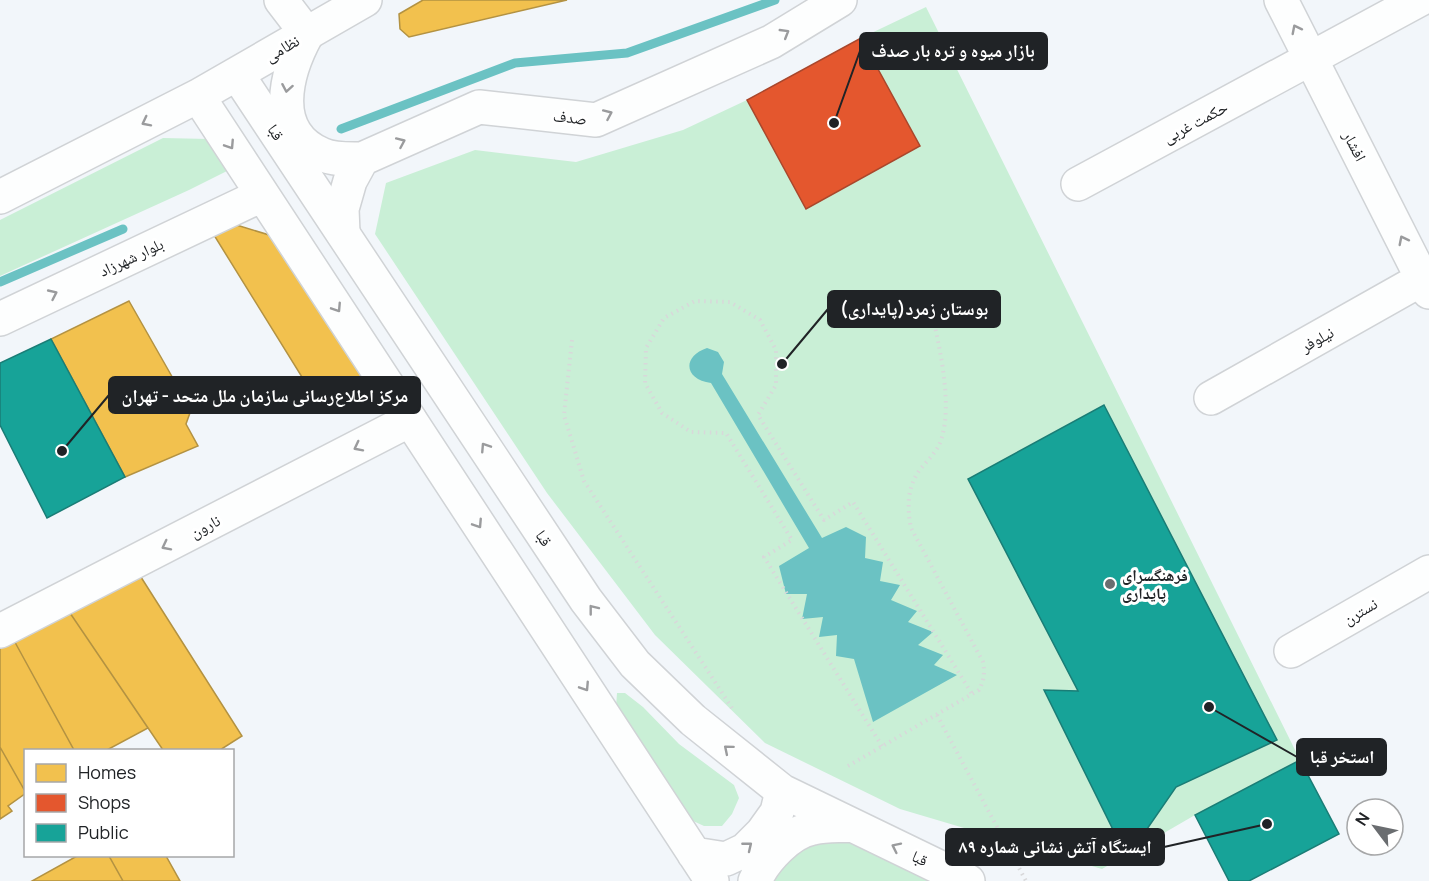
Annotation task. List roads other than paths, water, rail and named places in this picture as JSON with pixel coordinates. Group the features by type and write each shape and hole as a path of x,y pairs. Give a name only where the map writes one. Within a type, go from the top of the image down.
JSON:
{"street":[{"path":"281,0 307,34 293,62 285,98 288,118 297,136 322,155 362,159 350,181 342,209 343,233"},
{"name":"نظامی","path":"198,96 365,0"},
{"name":"صدف","path":"362,159 479,106 596,120 771,42 840,0"},
{"name":"افشار","path":"1281,0 1426,286"},
{"name":"حکمت غربی","path":"1078,184 1419,0"},
{"name":"قبا","path":"237,74 586,600 635,664 693,720 782,791 968,881"},
{"path":"0,197 198,96 712,881"},
{"name":"بلوار شهرزاد","path":"0,320 262,195"},
{"name":"نیلوفر","path":"1211,398 1426,286"},
{"name":"نارون","path":"0,631 410,420"},
{"name":"نسترن","path":"1291,651 1429,572"},
{"path":"694,854 726,859 745,850 762,833 777,812 782,791"},
{"path":"755,881 759,870 783,843 811,828 851,825"}],"water":[{"path":"707,348 718,352 724,362 722,374 822,538 846,527 866,537 865,558 883,562 880,581 900,585 891,600 917,611 908,622 933,632 918,645 943,655 934,665 957,675 873,722 854,659 836,656 837,635 819,637 823,617 802,619 807,594 786,594 779,566 809,548 711,383 696,378 691,373 690,362 693,357"}],"waterway":[{"path":"341,129 515,63 627,53 775,0"},
{"path":"0,282 123,229"}],"place":[{"name":"بازار میوه و تره بار صدف","path":"834,123"},
{"name":"بوستان زمرد(پایداری)","path":"782,364"},
{"name":"مرکز اطلاع‌رسانی سازمان ملل متحد - تهران","path":"62,451"},
{"name":"فرهنگسرای پایداری","path":"1110,584"},
{"name":"استخر قبا","path":"1209,707"},
{"name":"ایستگاه آتش نشانی شماره ۸۹","path":"1267,824"}]}
